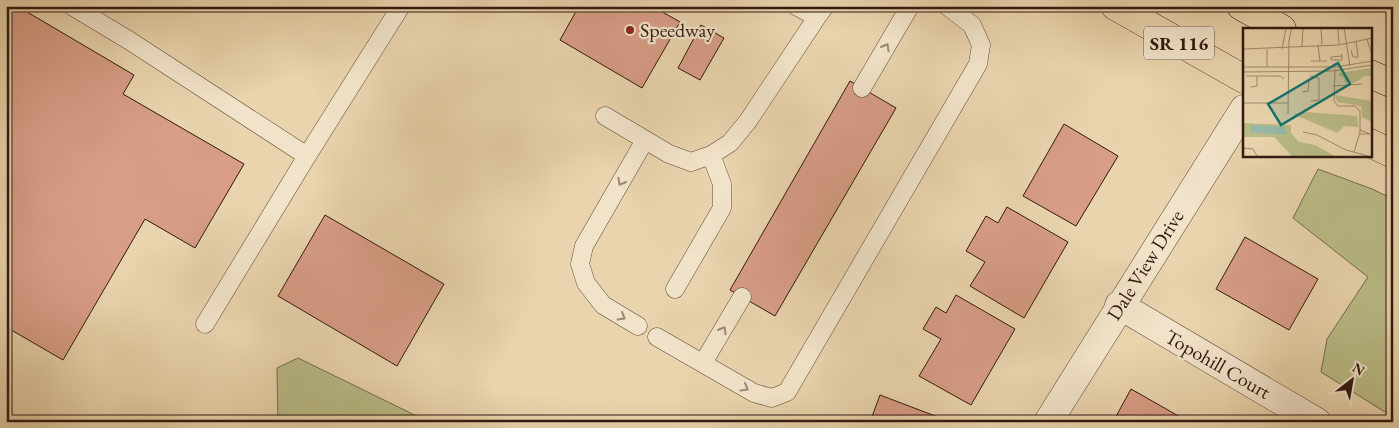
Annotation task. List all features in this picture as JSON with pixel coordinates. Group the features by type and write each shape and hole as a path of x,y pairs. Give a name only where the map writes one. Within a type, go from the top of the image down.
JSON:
{"main road":[{"name":"SR 116","path":"1115,6 1243,78"},
{"path":"1241,6 1280,28"},
{"path":"1372,75 1393,84"},
{"path":"1372,144 1393,154"}],"street":[{"path":"1372,90 1393,96"},
{"name":"Dale View Drive","path":"1048,422 1119,305 1243,111"},
{"name":"Topohill Court","path":"1119,305 1317,422"}],"lane":[{"path":"72,6 130,41 307,156"},
{"path":"205,324 401,6"},
{"path":"604,116 669,154 691,162 711,155 730,143 748,121 821,12 796,6"},
{"path":"862,88 910,6"},
{"path":"657,337 754,393 772,398 787,392 978,64 981,45 972,24 947,6"},
{"path":"638,326 602,305 586,283 580,264 584,246 645,140"},
{"path":"675,289 722,208 722,184 711,155"},
{"path":"703,363 742,297"}],"green space":[{"path":"1318,169 1393,199 1393,417 1321,372 1327,339 1368,277 1293,218"},
{"path":"298,358 429,422 278,422 277,368"}],"building":[{"path":"6,6 17,6 134,75 123,94 244,164 195,248 145,219 63,360 6,327"},
{"path":"579,6 652,6 680,22 642,88 560,40"},
{"path":"701,25 724,38 700,80 678,68"},
{"path":"850,81 896,108 775,316 730,290"},
{"path":"1064,124 1118,156 1076,226 1023,196"},
{"path":"1007,207 1068,242 1024,318 970,286 985,262 966,251 986,216 998,223"},
{"path":"325,215 444,284 397,366 278,296"},
{"path":"1245,237 1318,279 1289,330 1216,289"},
{"path":"956,295 1015,329 971,405 919,376 941,339 923,329 936,307 946,313"},
{"path":"1131,389 1189,422 1113,422"},
{"path":"880,395 943,419 942,422 870,422"}],"place":[{"name":"Speedway","path":"630,30"}]}
